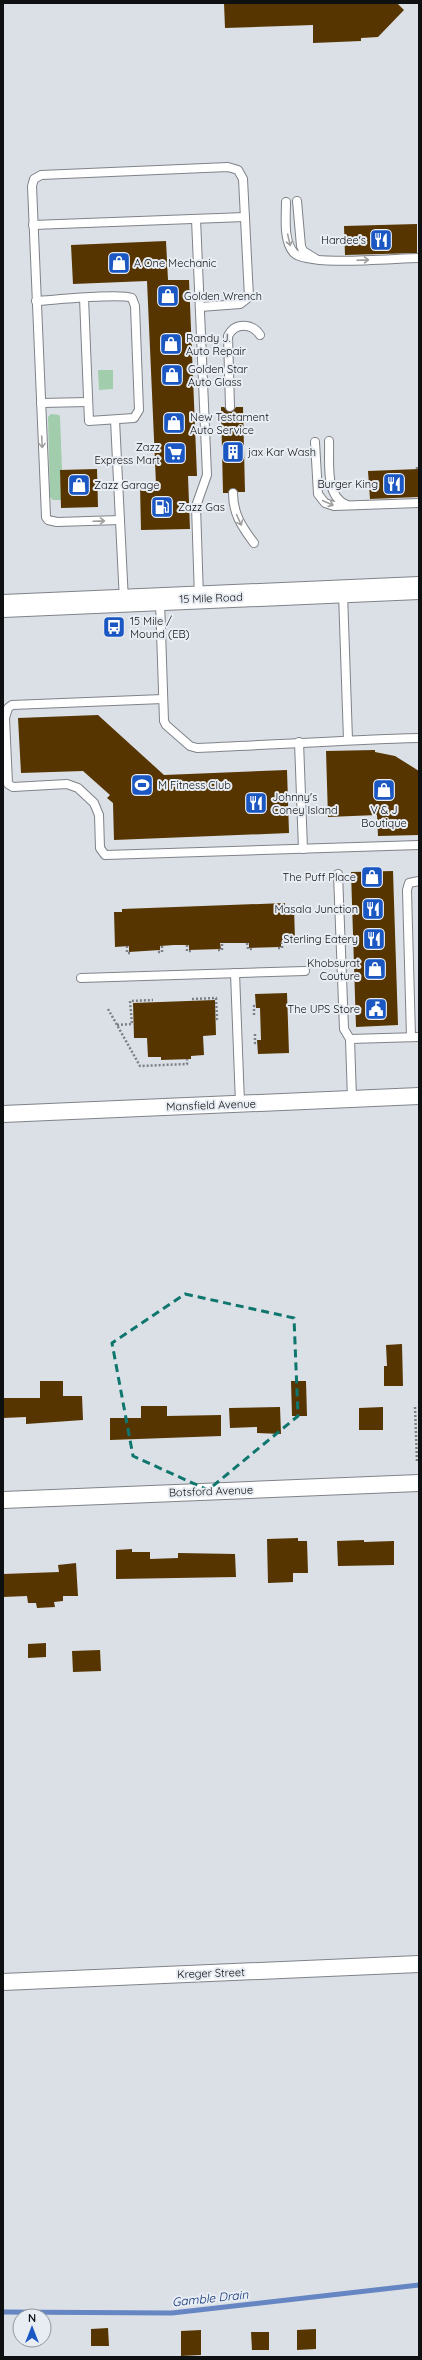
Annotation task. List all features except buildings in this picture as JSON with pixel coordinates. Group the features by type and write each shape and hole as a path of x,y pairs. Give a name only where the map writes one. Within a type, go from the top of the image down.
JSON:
{"main road":[{"name":"15 Mile Road","path":"3,606 124,602 419,588"}],"street":[{"name":"Mansfield Avenue","path":"3,1114 419,1096"},
{"name":"Botsford Avenue","path":"3,1500 419,1483"},
{"name":"Kreger Street","path":"3,1982 419,1964"}],"lane":[{"path":"120,520 57,522 48,520 45,513 32,186 37,176 220,168 234,168 242,174 249,297 240,304 200,307"},
{"path":"297,201 300,246 303,251 313,258 324,261"},
{"path":"286,202 290,246 301,258 324,261 419,258"},
{"path":"33,225 245,217"},
{"path":"196,219 208,475 196,506 199,598"},
{"path":"36,300 84,298 128,297 134,302 139,413 134,418 89,421 84,298"},
{"path":"230,407 228,336 233,329 242,325 253,328 260,335"},
{"path":"40,403 88,402"},
{"path":"116,420 124,602"},
{"path":"329,441 332,492 337,499 350,505"},
{"path":"315,442 318,494 320,499 331,505 419,503"},
{"path":"232,493 233,503 239,522 254,544"},
{"path":"343,592 348,740"},
{"path":"160,600 163,699 166,725 193,747 419,738"},
{"path":"163,699 12,706 6,713 8,784 13,787 67,784 78,788 94,803 99,815 100,848 105,855 419,845"},
{"path":"299,742 303,849"},
{"path":"338,874 344,1029 350,1039 352,1099"},
{"path":"350,1039 415,1037 407,890 409,883 419,881"},
{"path":"81,978 305,971"},
{"path":"235,973 240,1103"}],"path":[{"path":"278,948 282,948 282,942"},
{"path":"218,950 222,950 222,943"},
{"path":"247,943 248,949 252,949"},
{"path":"187,944 187,951 192,951"},
{"path":"158,952 162,952 162,945"},
{"path":"127,946 127,953 132,953"},
{"path":"192,999 216,998 217,1019 215,1019"},
{"path":"117,1025 133,1024 130,1001 153,1000"},
{"path":"254,1015 254,1006 256,1006"},
{"path":"108,1009 140,1066 187,1064 187,1058"},
{"path":"255,1034 255,1043 257,1043"},
{"path":"164,1059 164,1065"},
{"path":"415,1407 417,1462"}],"highlighted area":[{"path":"185,1294 294,1318 298,1416 208,1490 133,1456 112,1343"}],"green space":[{"path":"98,370 113,370 113,389 99,390"},
{"path":"51,414 59,415 60,417 62,470 60,470 61,500 53,500 50,497 48,417"}],"waterway":[{"name":"Gamble Drain","path":"3,2312 172,2313 419,2285"}],"place":[{"name":"Hardee's","path":"381,240"},
{"name":"A One Mechanic","path":"119,263"},
{"name":"Golden Wrench","path":"168,296"},
{"name":"Randy J. Auto Repair","path":"171,344"},
{"name":"Golden Star Auto Glass","path":"172,375"},
{"name":"New Testament Auto Service","path":"174,423"},
{"name":"jax Kar Wash","path":"233,452"},
{"name":"Zazz Express Mart","path":"175,453"},
{"name":"Burger King","path":"394,484"},
{"name":"Zazz Garage","path":"79,485"},
{"name":"Zazz Gas","path":"162,507"},
{"name":"15 Mile / Mound (EB)","path":"114,627"},
{"name":"M Fitness Club","path":"142,785"},
{"name":"V & J Boutique","path":"384,790"},
{"name":"Johnny's Coney Island","path":"256,803"},
{"name":"The Puff Place","path":"372,877"},
{"name":"Masala Junction","path":"373,909"},
{"name":"Sterling Eatery","path":"374,939"},
{"name":"Khobsurat Couture","path":"375,969"},
{"name":"The UPS Store","path":"376,1009"}]}
